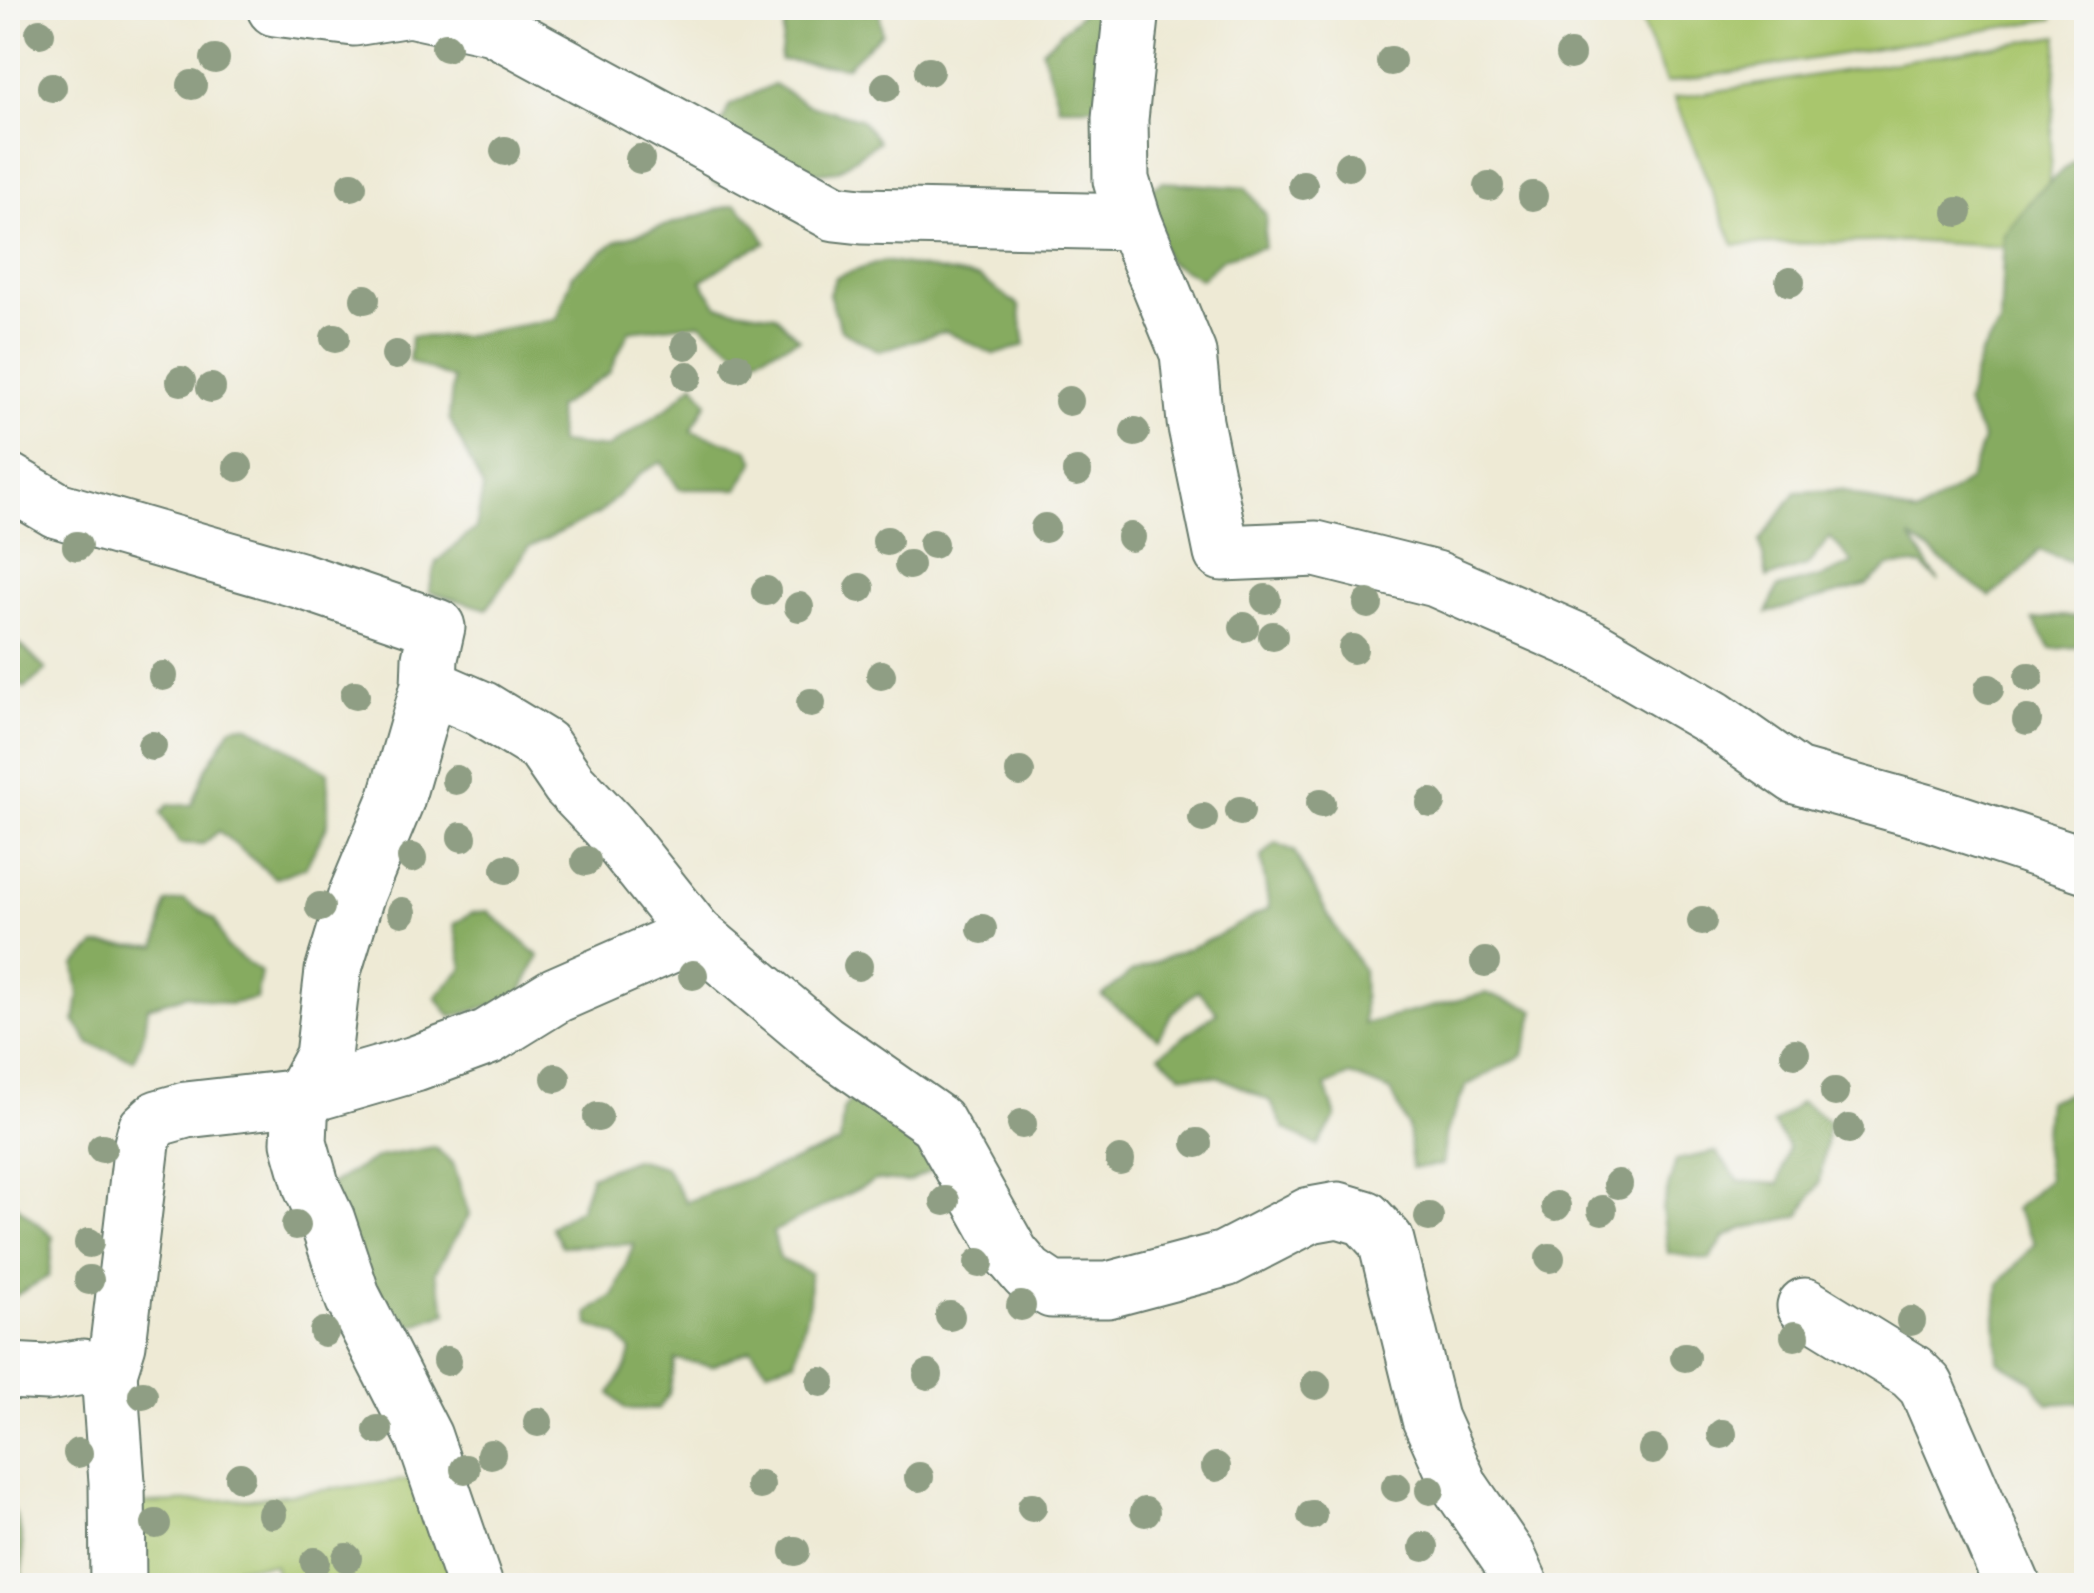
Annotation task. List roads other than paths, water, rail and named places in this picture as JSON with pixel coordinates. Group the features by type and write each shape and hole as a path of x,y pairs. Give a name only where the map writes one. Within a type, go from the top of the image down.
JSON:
{"street":[{"path":"275,8 354,18 409,9 493,26 835,213 1134,222"},
{"path":"1132,8 1120,119 1121,180 1134,222 1188,353 1195,422 1222,553 1316,549 1436,579 1589,646 1713,718 1796,776 1929,813 2086,864"},
{"path":"8,481 57,510 298,580 436,628 430,686 396,800 356,896 333,971 323,1056 301,1097 299,1142 353,1298 424,1437 475,1586"},
{"path":"430,686 482,709 542,746 569,784 609,826 695,934 823,1042 937,1122 1011,1254 1028,1274 1052,1290 1108,1290 1225,1259 1310,1216 1338,1210 1364,1218 1386,1241 1430,1419 1461,1488 1508,1557 1521,1586"},
{"path":"118,1586 117,1482 109,1374 118,1344 128,1243 146,1129 158,1118 186,1110 301,1097 415,1064 488,1036 556,995 695,934"},
{"path":"1805,1306 1912,1372 1926,1386 2012,1586"},
{"path":"8,1371 47,1373 83,1366 109,1374"}]}
